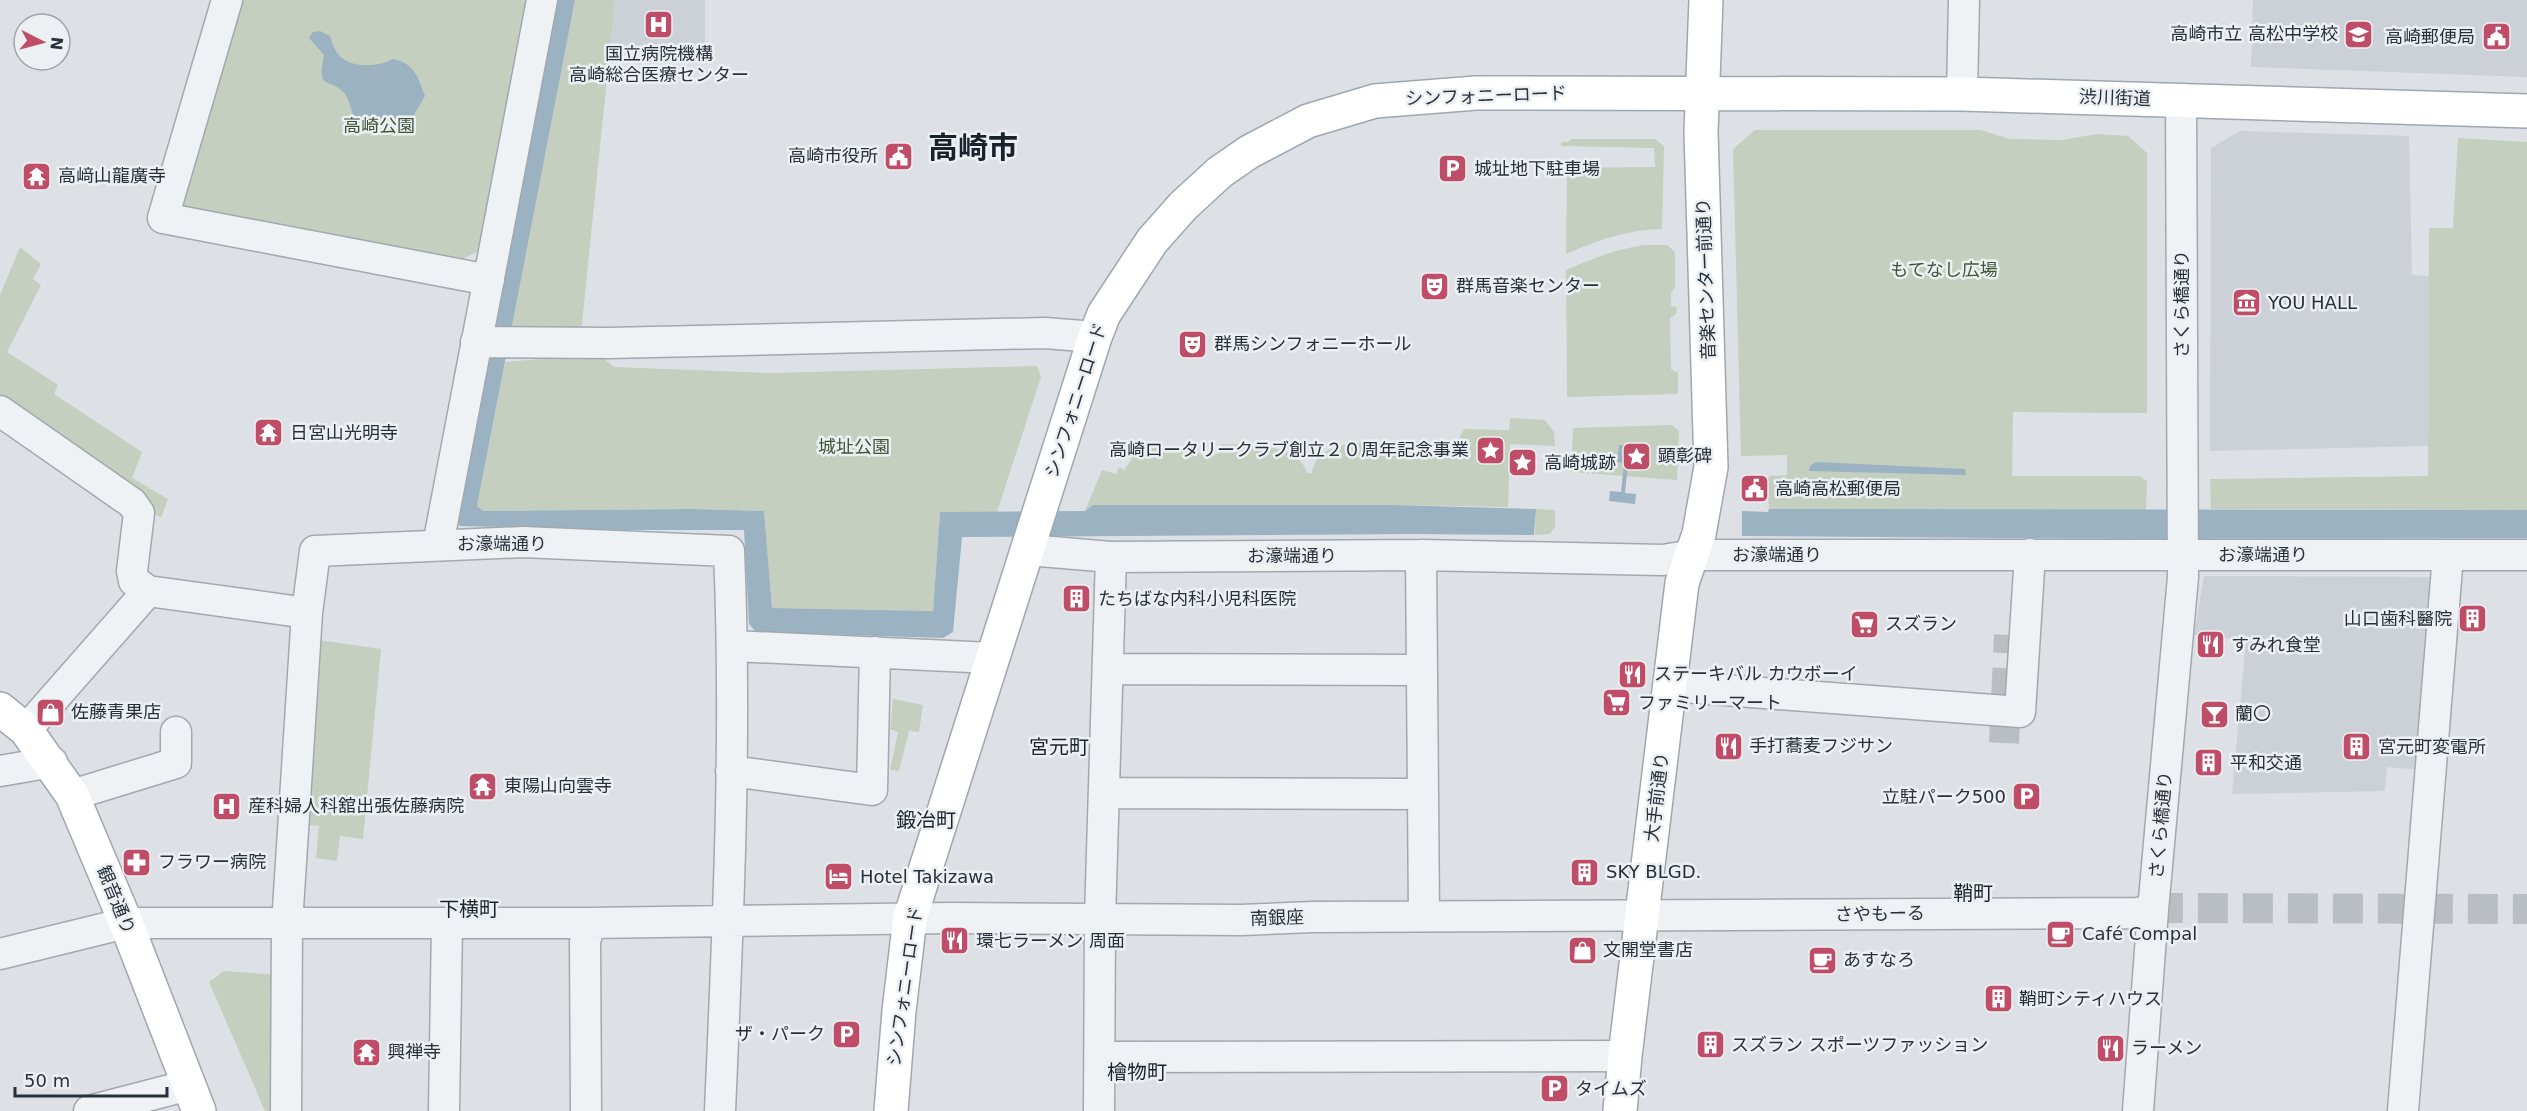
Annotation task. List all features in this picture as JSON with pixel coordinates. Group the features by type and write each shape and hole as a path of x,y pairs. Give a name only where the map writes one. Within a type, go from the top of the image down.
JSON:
{"main road":[{"name":"音楽センター前通り","path":"1693,555 1711,467 1702,94 1706,0"},
{"name":"シンフォニーロード","path":"891,1111 899,1011 910,918 1095,337 1104,314 1152,241 1183,206 1220,172 1249,152 1308,121 1375,101 1476,93 1702,94"},
{"name":"渋川街道","path":"1702,94 1962,94 2527,111"},
{"name":"大手前通り","path":"1620,1111 1682,583 1693,555"},
{"name":"観音通り","path":"0,709 26,730 52,762 72,795 126,923 194,1098"}],"street":[{"path":"226,0 163,218 489,280"},
{"name":"お濠端通り","path":"542,0 489,280 492,342 438,545 523,542 729,551 733,646"},
{"path":"1962,94 1964,0"},
{"name":"さくら橋通り","path":"2139,1111 2153,910 2183,577 2181,100"},
{"path":"492,342 621,342 1045,333 1095,337"},
{"path":"0,411 132,503 139,513 132,571 134,581 148,591 307,613"},
{"path":"286,1111 287,924 307,613 315,551 438,545"},
{"name":"お濠端通り","path":"1028,550 1111,557 1421,555 1664,560 1693,555 2030,554 2182,547 2448,555 2527,555"},
{"path":"1670,686 2020,712 2030,554"},
{"path":"1421,555 1424,916"},
{"path":"2403,1111 2448,555"},
{"path":"1099,1111 1100,918 1111,557"},
{"path":"26,730 148,591"},
{"path":"720,1111 729,920 733,646 992,658"},
{"path":"731,771 872,790 875,652"},
{"path":"1108,669 1422,670"},
{"path":"72,795 176,763 176,732"},
{"path":"0,771 52,762"},
{"path":"1104,793 1423,794"},
{"name":"さやもーる","path":"1643,915 2138,913 2153,910"},
{"name":"南銀座","path":"0,954 126,923 590,923 910,918 1241,920 1643,915"},
{"path":"444,1111 447,923"},
{"path":"586,1111 585,942 590,923"},
{"path":"1100,1057 1625,1056"},
{"path":"89,1111 194,1098"}],"shaded area":[{"name":"国立病院機構 高崎総合医療センター","path":"615,0 705,0 705,50 610,51"},
{"name":"高崎市立 高松中学校","path":"2253,0 2527,0 2527,77 2251,67"},
{"path":"2240,131 2409,136 2412,275 2429,276 2428,446 2210,451 2211,148"},
{"path":"2204,576 2436,577 2422,770 2387,767 2385,791 2232,794 2246,640 2194,635"}],"green space":[{"name":"高崎公園","path":"234,0 532,0 483,249 445,268 186,215 177,202"},
{"path":"575,0 615,0 581,333 509,334"},
{"name":"もてなし広場","path":"1755,130 1980,130 2010,139 2062,140 2096,134 2128,136 2147,153 2147,413 2013,412 2012,476 2139,476 2147,481 2146,510 1769,509 1767,479 1770,476 1787,475 1787,455 1741,456 1733,149"},
{"path":"2458,138 2527,142 2527,510 2211,509 2210,479 2428,476 2429,228 2453,228"},
{"path":"1572,139 1655,139 1664,146 1662,229 1624,234 1601,240 1566,254 1567,168 1655,167 1654,148 1561,146 1561,142 1568,142"},
{"path":"1644,245 1667,245 1675,252 1675,287 1671,293 1671,306 1677,307 1676,314 1670,318 1671,369 1678,373 1678,394 1567,397 1566,270 1595,258"},
{"path":"20,247 41,264 33,279 41,285 7,352 58,385 54,394 142,452 132,478 168,499 161,518 0,405 0,295"},
{"name":"城址公園","path":"598,354 614,367 772,373 1037,366 1041,377 997,512 940,512 933,611 772,608 764,511 693,509 483,511 477,506 505,362"},
{"path":"1510,418 1545,420 1554,432 1555,446 1510,444 1508,507 1094,505 1085,511 1102,470 1116,474 1119,467 1124,470 1132,459 1129,456 1133,448 1195,446 1197,452 1208,458 1219,453 1222,444 1257,445 1283,450 1302,463 1307,473 1312,473 1316,462 1332,448 1356,443 1412,442 1444,450 1454,448 1464,429 1509,430"},
{"path":"1672,425 1679,431 1677,480 1571,472 1573,428"},
{"path":"1536,509 1555,510 1555,527 1550,534 1535,535"},
{"path":"312,639 381,649 363,839 340,836 337,861 316,858 319,826 301,824"},
{"path":"893,699 923,705 919,732 909,731 899,771 890,770 898,732 890,729"},
{"path":"224,971 280,975 280,1111 265,1111 209,982"}],"water":[{"path":"554,0 575,0 477,506 483,511 693,509 764,511 772,608 933,611 940,512 1085,511 1093,505 1393,505 1536,509 1534,535 962,537 953,632 943,638 756,632 749,624 744,530 460,526 453,518"},
{"path":"320,31 330,36 338,54 349,62 372,65 393,59 411,67 425,96 410,122 386,120 366,126 355,121 345,94 323,79 324,55 309,38 313,32"},
{"path":"1619,445 1637,447 1635,464 1628,464 1625,493 1636,494 1635,504 1609,501 1610,491 1621,492 1624,464 1617,462"},
{"path":"1816,462 1965,469 1966,475 1809,471 1810,466"},
{"path":"1769,509 2527,510 2527,538 2144,539 1742,536 1742,511 1768,512"}],"tunnel":[{"path":"2004,743 2009,635"},
{"path":"2153,910 2169,908 2527,909"}],"place":[{"name":"国立病院機構 高崎総合医療センター","path":"659,25"},
{"name":"高崎市立 高松中学校","path":"2359,34"},
{"name":"高崎郵便局","path":"2496,37"},
{"name":"高崎市役所","path":"899,156"},
{"name":"城址地下駐車場","path":"1453,169"},
{"name":"高﨑山龍廣寺","path":"37,176"},
{"name":"群馬音楽センター","path":"1435,286"},
{"name":"YOU HALL","path":"2247,303"},
{"name":"群馬シンフォニーホール","path":"1193,344"},
{"name":"日宮山光明寺","path":"269,433"},
{"name":"高崎ロータリークラブ創立２０周年記念事業","path":"1490,450"},
{"name":"顕彰碑","path":"1637,456"},
{"name":"高崎城跡","path":"1523,463"},
{"name":"高崎高松郵便局","path":"1754,489"},
{"name":"たちばな内科小児科医院","path":"1077,599"},
{"name":"山口歯科醫院","path":"2473,619"},
{"name":"スズラン","path":"1864,624"},
{"name":"すみれ食堂","path":"2210,645"},
{"name":"ステーキバル カウボーイ","path":"1633,674"},
{"name":"ファミリーマート","path":"1617,703"},
{"name":"佐藤青果店","path":"50,712"},
{"name":"蘭〇","path":"2214,714"},
{"name":"手打蕎麦フジサン","path":"1728,746"},
{"name":"宮元町変電所","path":"2357,747"},
{"name":"平和交通","path":"2209,763"},
{"name":"東陽山向雲寺","path":"483,786"},
{"name":"立駐パーク500","path":"2027,797"},
{"name":"産科婦人科舘出張佐藤病院","path":"227,806"},
{"name":"フラワー病院","path":"137,862"},
{"name":"SKY BLGD.","path":"1585,872"},
{"name":"Hotel Takizawa","path":"839,877"},
{"name":"Café Compal","path":"2061,934"},
{"name":"環七ラーメン 周面","path":"955,941"},
{"name":"文開堂書店","path":"1582,950"},
{"name":"あすなろ","path":"1822,960"},
{"name":"鞘町シティハウス","path":"1998,999"},
{"name":"ザ・パーク","path":"846,1034"},
{"name":"スズラン スポーツファッション","path":"1710,1045"},
{"name":"ラーメン","path":"2110,1048"},
{"name":"興禅寺","path":"366,1052"},
{"name":"タイムズ","path":"1554,1089"}],"district":[{"name":"高崎市","path":"973,148"},
{"name":"宮元町","path":"1059,747"},
{"name":"鍛冶町","path":"926,820"},
{"name":"鞘町","path":"1973,893"},
{"name":"下横町","path":"469,909"},
{"name":"檜物町","path":"1137,1072"}]}
